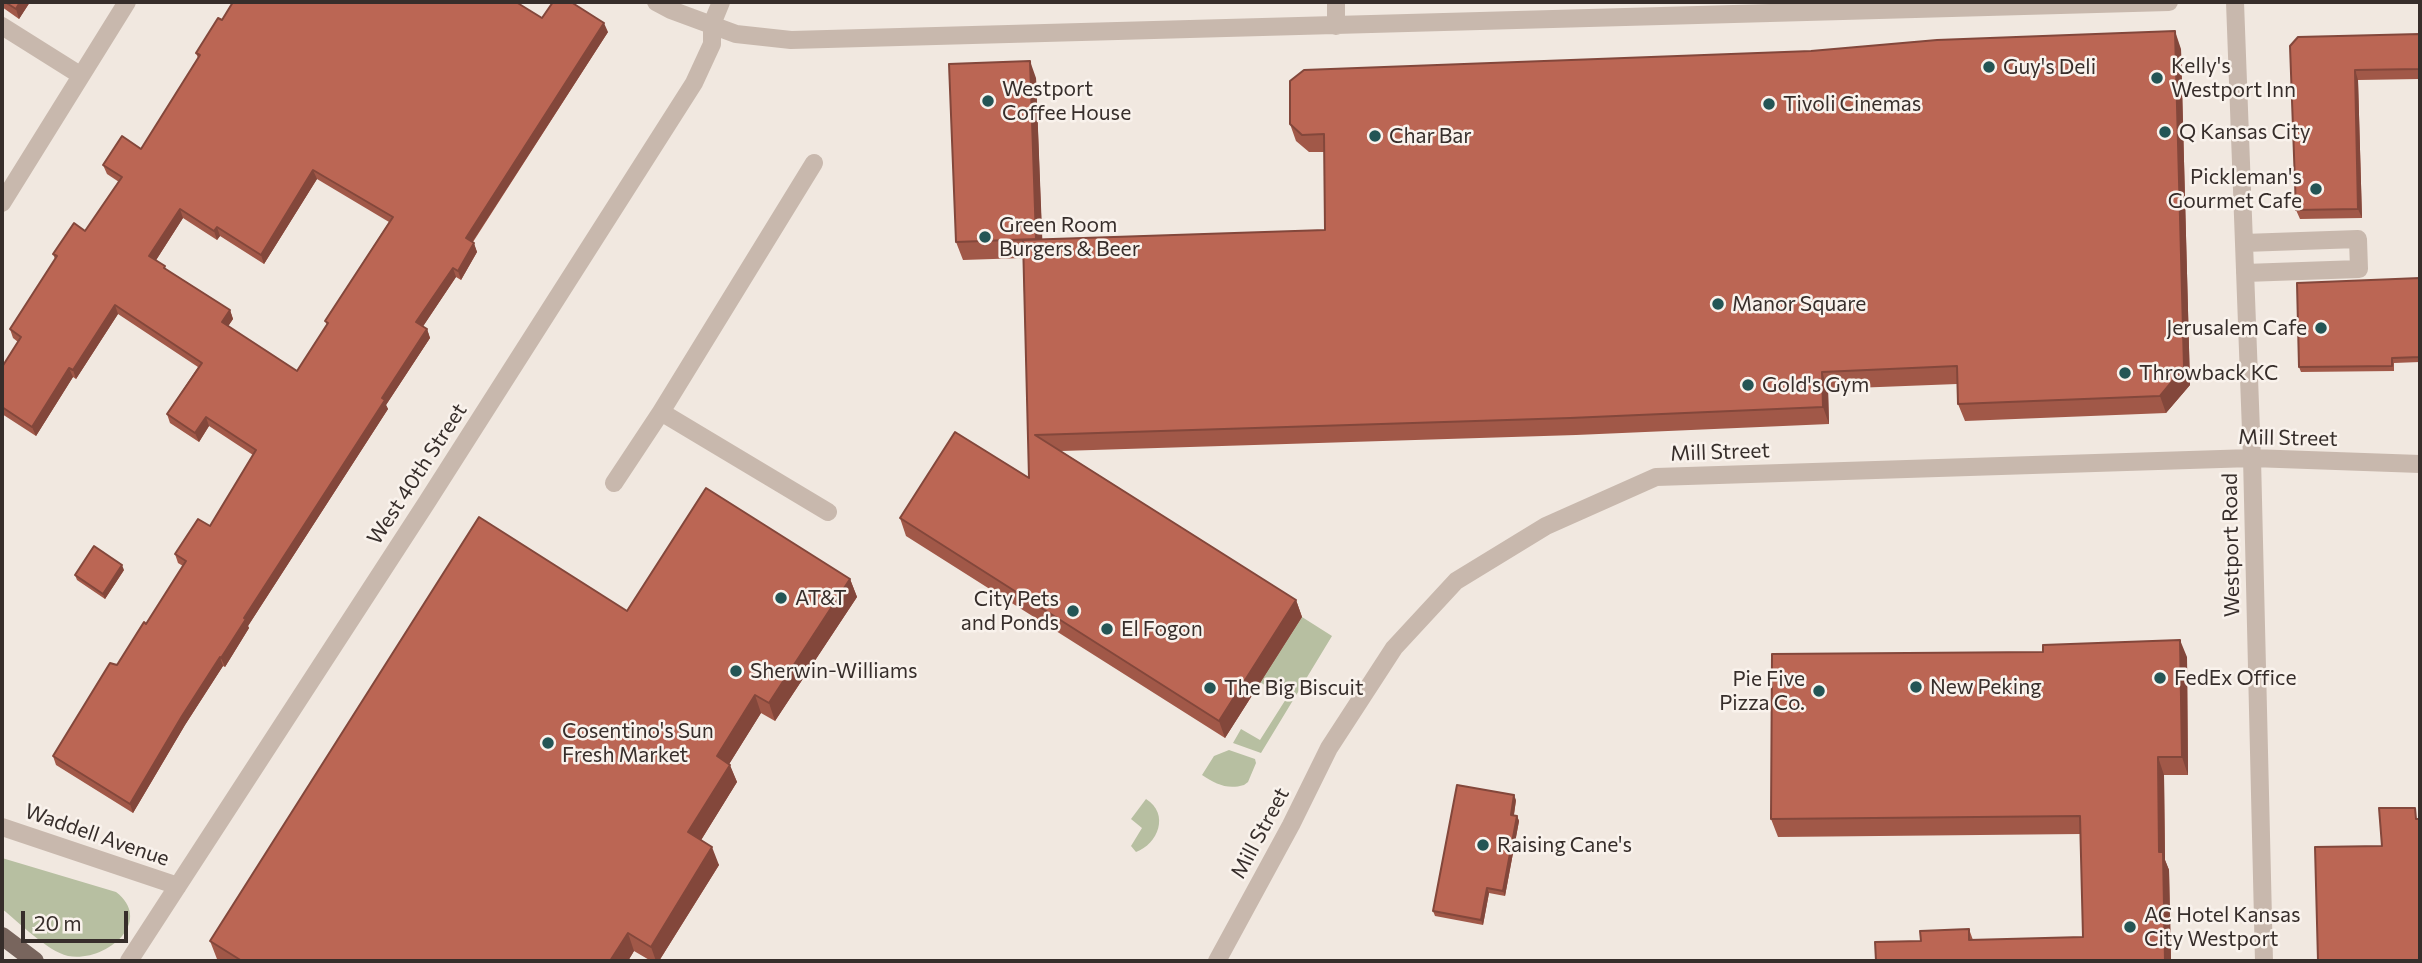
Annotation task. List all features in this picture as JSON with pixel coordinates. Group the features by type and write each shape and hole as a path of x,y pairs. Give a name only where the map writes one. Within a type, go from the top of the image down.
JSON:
{"main road":[{"path":"2,936 35,961"}],"street":[{"path":"2,203 127,2"},
{"path":"656,2 736,34 791,40 1336,26 1685,9 2169,2"},
{"name":"West 40th Street","path":"129,961 427,502 694,83 712,44 712,24 720,2"},
{"path":"1336,2 1336,26"},
{"name":"Westport Road","path":"2235,2 2252,458 2264,961"},
{"path":"2,26 80,75"},
{"path":"614,483 661,412 814,163"},
{"path":"2244,243 2358,239 2359,269 2245,273"},
{"path":"661,412 828,512"},
{"name":"Mill Street","path":"1217,961 1291,825 1329,748 1394,648 1456,581 1546,526 1656,477 2252,458 2420,464"},
{"name":"Waddell Avenue","path":"2,827 178,886"}],"green space":[{"path":"1302,617 1332,636 1261,753 1233,743 1241,729 1260,740 1286,699 1260,682"},
{"path":"1229,750 1255,759 1256,763 1248,782 1244,785 1222,785 1202,775 1214,756"},
{"path":"1146,799 1158,812 1158,828 1150,842 1136,852 1131,846 1142,828 1131,819"},
{"path":"2,858 116,892 127,904 130,916 128,927 110,947 97,953 68,956 60,953 34,936 2,909"}],"building":[{"path":"5,2 20,2 16,9"},
{"path":"233,2 516,2 542,18 553,2 571,2 604,23 466,238 474,243 458,271 453,268 416,322 427,329 382,398 385,400 182,716 130,804 53,756 110,663 117,665 186,561 175,554 198,519 210,526 256,450 206,417 195,433 167,414 202,363 115,305 73,370 69,368 32,427 2,407 2,367 21,337 10,329 57,256 53,254 74,223 85,231 122,177 103,165 122,136 141,149 200,55 196,53 218,18 222,20","holes":["313,170 393,217 325,321 328,323 297,371 222,322 230,310 149,256 180,209 214,231 217,227 261,255"]},
{"path":"2175,31 2184,367 2160,396 1958,404 1957,366 1822,372 1823,407 1035,435 1296,600 1219,721 900,518 955,432 1029,478 1023,240 1325,230 1324,134 1302,135 1290,124 1290,81 1304,70 1811,51 1937,40"},
{"path":"2420,34 2420,69 2355,70 2358,209 2296,210 2290,46 2298,37"},
{"path":"1030,61 1036,239 956,242 949,64"},
{"path":"2420,278 2420,357 2392,358 2392,366 2299,367 2297,283"},
{"name":"Cosentino's Sun Fresh Market","path":"706,488 850,579 769,703 755,695 717,756 730,765 688,832 712,847 651,947 628,933 610,961 242,961 210,941 479,517 627,611"},
{"path":"94,546 122,565 103,594 75,575"},
{"path":"2180,640 2182,757 2158,757 2159,852 2163,852 2165,961 1876,961 1875,942 1921,941 1920,931 1969,929 1969,940 2083,937 2080,816 1771,819 1772,654 2043,652 2043,645"},
{"path":"1457,785 1514,795 1511,815 1517,816 1503,891 1487,888 1481,920 1433,911"},
{"path":"2379,808 2415,808 2416,819 2420,819 2420,961 2318,961 2315,847 2382,846"}],"place":[{"name":"Guy's Deli","path":"1989,67"},
{"name":"Kelly's Westport Inn","path":"2157,78"},
{"name":"Westport Coffee House","path":"988,101"},
{"name":"Tivoli Cinemas","path":"1769,104"},
{"name":"Q Kansas City","path":"2165,132"},
{"name":"Char Bar","path":"1375,136"},
{"name":"Pickleman's Gourmet Cafe","path":"2316,189"},
{"name":"Green Room Burgers & Beer","path":"985,237"},
{"name":"Manor Square","path":"1718,304"},
{"name":"Jerusalem Cafe","path":"2321,328"},
{"name":"Throwback KC","path":"2125,373"},
{"name":"Gold's Gym","path":"1748,385"},
{"name":"AT&T","path":"781,598"},
{"name":"City Pets and Ponds","path":"1073,611"},
{"name":"El Fogon","path":"1107,629"},
{"name":"Sherwin-Williams","path":"736,671"},
{"name":"FedEx Office","path":"2160,678"},
{"name":"New Peking","path":"1916,687"},
{"name":"The Big Biscuit","path":"1210,688"},
{"name":"Pie Five Pizza Co.","path":"1819,691"},
{"name":"Cosentino's Sun Fresh Market","path":"548,743"},
{"name":"Raising Cane's","path":"1483,845"},
{"name":"AC Hotel Kansas City Westport","path":"2130,927"}]}
